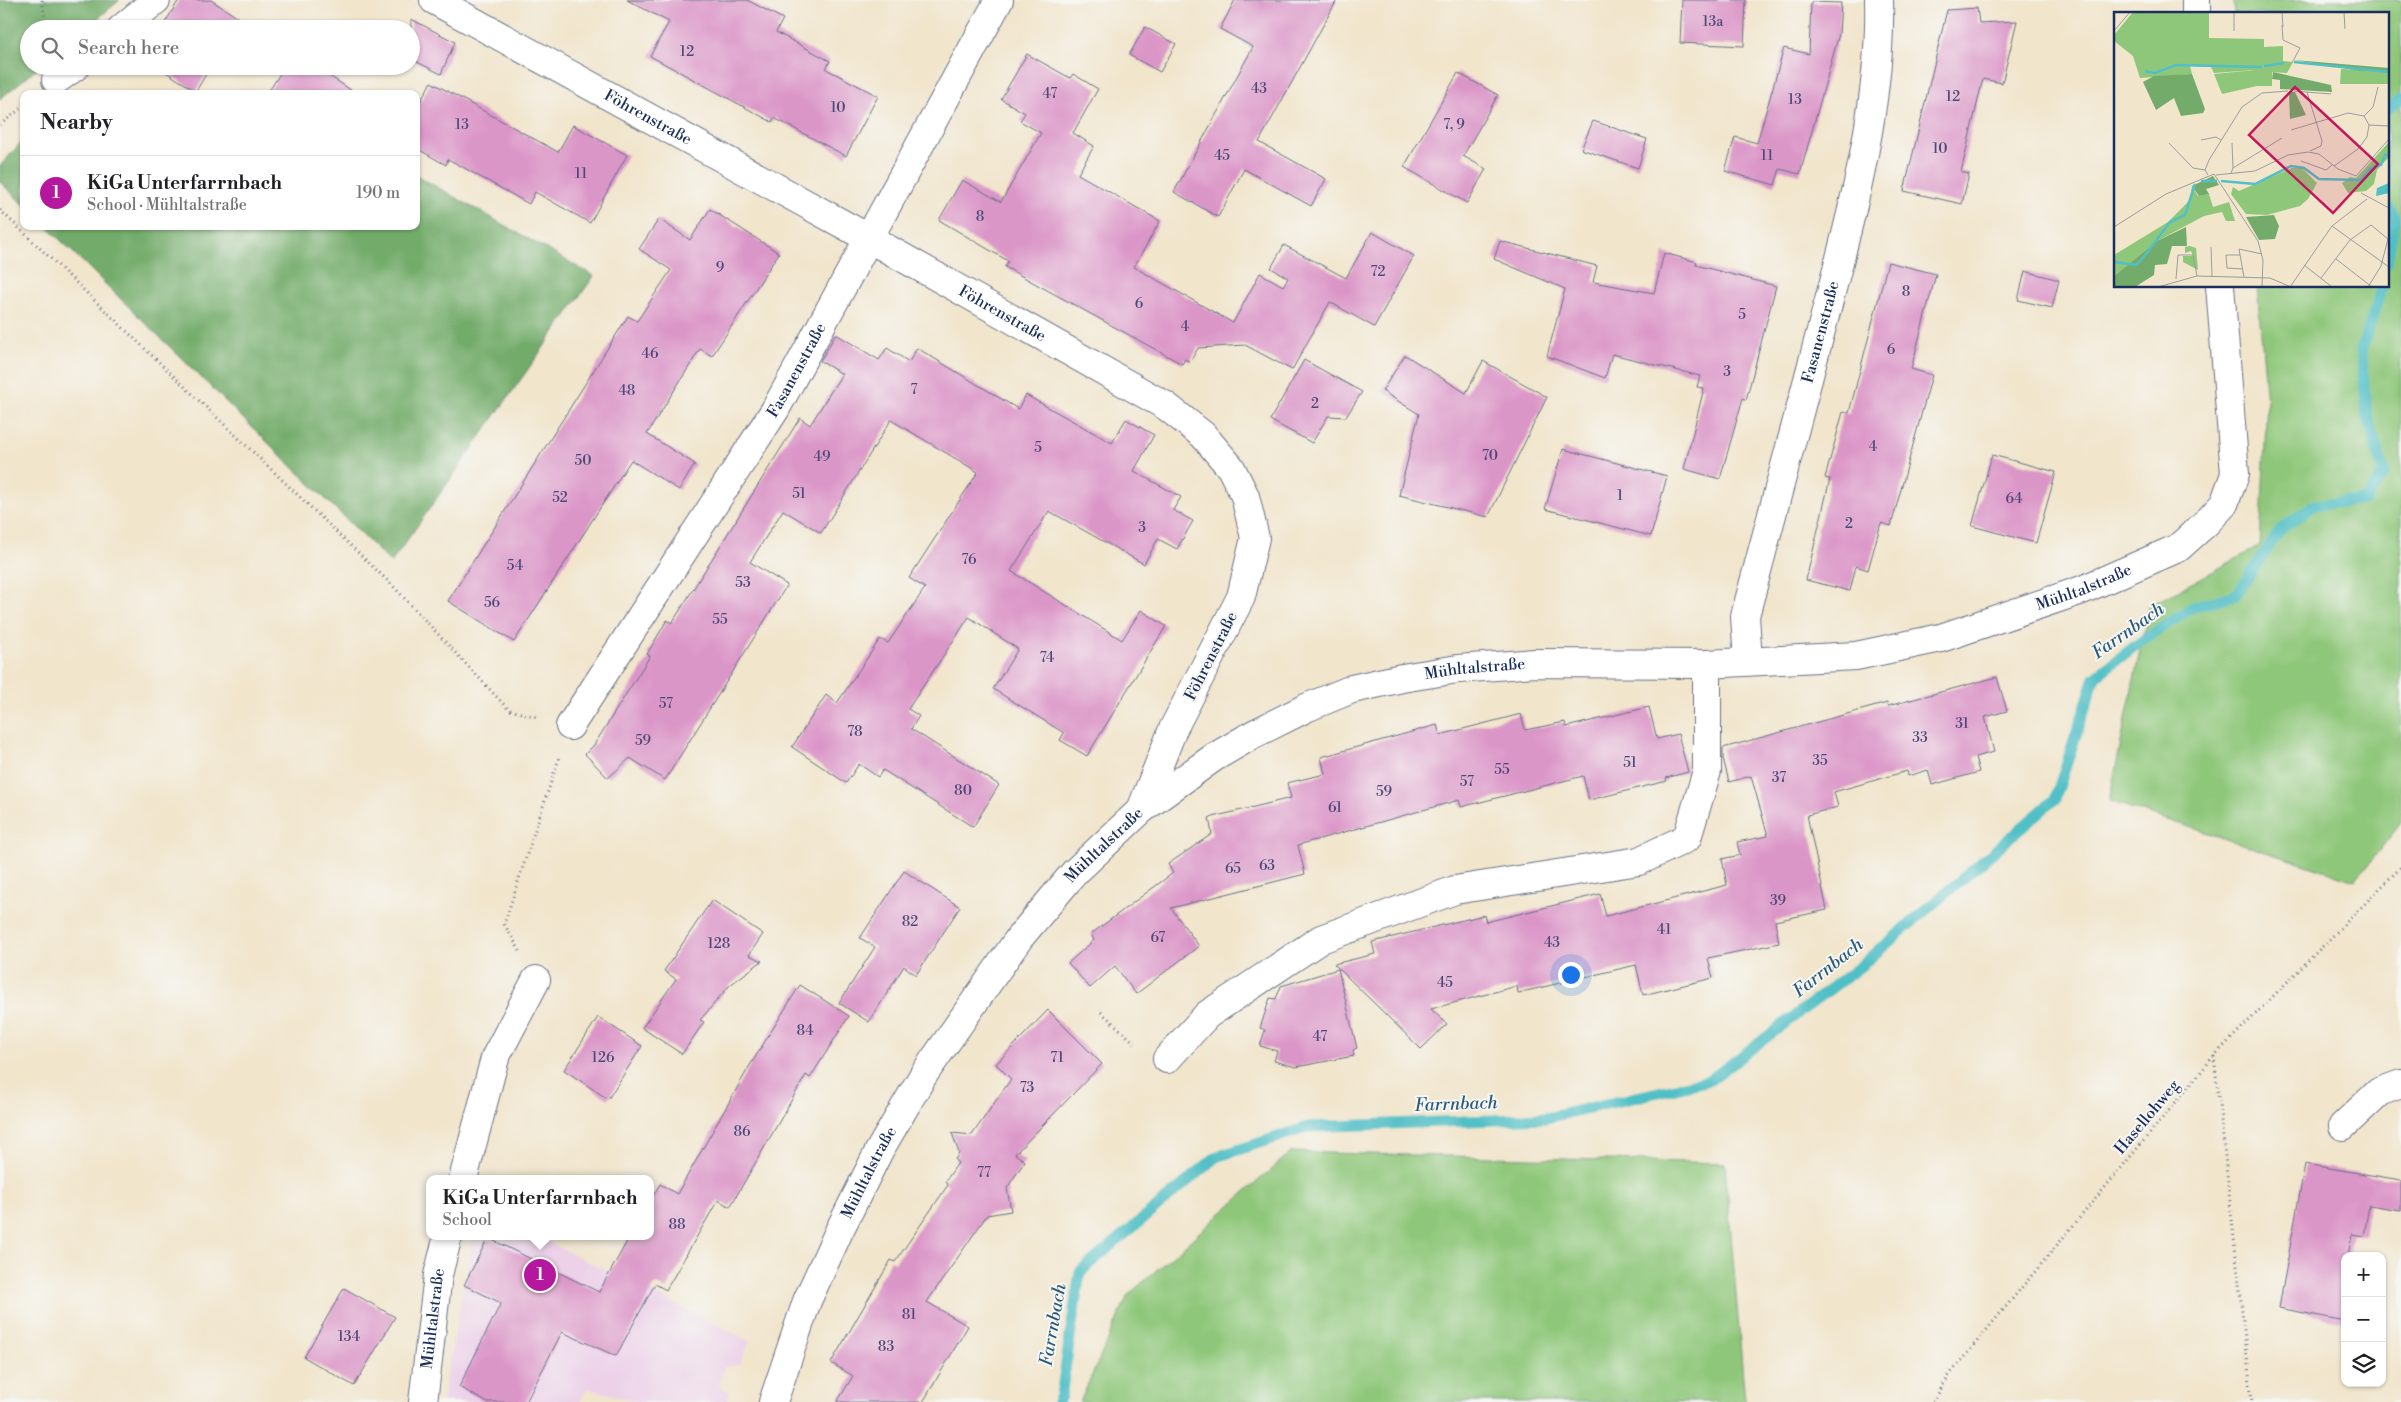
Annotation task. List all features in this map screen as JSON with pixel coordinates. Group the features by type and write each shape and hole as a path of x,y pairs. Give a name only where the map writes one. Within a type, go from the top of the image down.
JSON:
{"street":[{"path":"132,20 156,0"},
{"name":"Föhrenstraße","path":"434,0 870,239 1166,406 1203,435 1230,468 1245,496 1255,538 1241,597 1173,729 1141,810"},
{"name":"Fasanenstraße","path":"570,726 775,410 999,0"},
{"name":"Fasanenstraße","path":"1748,661 1745,616 1840,257 1869,126 1878,61 1879,0"},
{"name":"Mühltalstraße","path":"773,1402 807,1301 840,1229 879,1151 924,1074 1020,936 1074,873 1141,810 1213,758 1254,734 1306,708 1352,689 1402,678 1458,669 1535,663 1707,664 1856,656 1941,638 2082,590 2178,548 2224,504 2234,474 2220,288"},
{"path":"1167,1058 1207,1015 1321,938 1455,890 1639,862 1687,838 1707,771 1707,664"},
{"path":"464,1175 495,1058 536,980"},
{"path":"2343,1126 2379,1092 2401,1084"},
{"name":"Mühltalstraße","path":"423,1402 438,1275 447,1240"}],"path":[{"path":"42,0 45,20"},
{"path":"0,125 20,109"},
{"path":"0,210 20,229"},
{"path":"21,230 393,586 509,710 570,726 504,924 536,980"},
{"name":"Hasellohweg","path":"1933,1402 1950,1374 2214,1056 2401,867"},
{"path":"1101,1012 1134,1044 1167,1058"},
{"path":"2214,1056 2252,1402"}],"shaded area":[{"path":"472,1240 544,1240 750,1341 739,1365 724,1367 718,1385 730,1392 727,1402 639,1402 587,1388 580,1402 442,1402"}],"green space":[{"path":"0,0 120,0 96,20 20,20 20,75 29,75 0,99"},
{"path":"2233,0 2401,0 2401,823 2355,881 2109,801 2149,606 2260,546 2267,402 2257,288 2388,288 2388,12 2234,12"},
{"path":"20,144 20,201 0,182 0,166"},
{"path":"420,177 594,276 391,563 50,230 420,230"},
{"path":"1291,1152 1725,1163 1745,1402 1080,1402 1128,1295"}],"building":[{"path":"179,0 211,0 240,19 239,20 167,20"},
{"path":"627,0 747,0 783,19 776,32 830,61 826,69 878,96 846,156 774,118 772,122 650,56 669,22"},
{"path":"1235,0 1337,0 1259,142 1326,179 1311,206 1244,169 1218,217 1174,192 1253,47 1220,29"},
{"path":"1682,0 1746,0 1744,46 1680,43"},
{"path":"1811,2 1841,3 1839,34 1800,174 1780,169 1775,185 1725,171 1735,137 1757,143 1784,48 1809,54"},
{"path":"1977,8 1979,23 2017,21 2002,83 1983,79 1961,172 1969,174 1962,204 1904,191 1947,10"},
{"path":"420,24 455,42 441,74 420,64"},
{"path":"1145,27 1176,44 1160,72 1129,55"},
{"path":"1027,54 1070,78 1073,74 1098,89 1073,133 1094,146 1078,174 1160,221 1134,267 1233,323 1260,273 1283,286 1288,278 1271,268 1284,245 1346,278 1372,232 1414,256 1374,327 1330,302 1292,370 1245,345 1198,348 1190,362 1185,359 1182,364 1005,267 1008,261 939,220 962,180 1001,202 1041,133 1020,121 1025,113 1001,99"},
{"path":"1458,73 1498,95 1463,156 1486,169 1467,203 1404,167"},
{"path":"170,75 206,75 197,90"},
{"path":"279,75 328,75 351,90 270,90"},
{"path":"431,82 558,152 573,125 627,155 590,223 535,192 529,204 448,159 446,165 420,150 420,103"},
{"path":"1593,121 1647,139 1638,168 1581,149"},
{"path":"710,209 779,253 712,356 700,349 647,434 695,464 679,490 631,460 514,642 448,601 628,316 637,321 671,270 639,249 659,219 690,240"},
{"path":"1500,241 1597,266 1593,282 1654,293 1664,253 1697,262 1696,265 1776,286 1746,400 1743,398 1720,479 1684,469 1704,388 1697,387 1700,376 1612,354 1605,378 1547,356 1565,289 1494,259"},
{"path":"1888,262 1936,274 1911,369 1932,375 1891,526 1881,523 1868,570 1856,566 1850,591 1806,580 1830,479 1825,478 1843,412 1849,413"},
{"path":"2025,271 2059,280 2052,308 2018,300"},
{"path":"836,334 879,360 887,348 909,362 917,348 1018,409 1026,395 1112,443 1126,419 1154,435 1134,471 1181,497 1173,510 1193,521 1177,549 1158,539 1144,564 1049,511 1011,571 1122,640 1141,610 1166,626 1087,756 1060,740 1064,733 993,689 1018,649 969,617 908,709 919,716 911,729 999,785 973,827 883,770 878,777 859,764 846,783 792,747 826,695 837,703 880,639 888,643 925,588 909,578 978,472 891,420 821,533 783,510 750,562 787,585 665,780 630,758 608,778 585,754 594,745 650,656 647,654 667,620 672,623 800,418 810,425 842,374 820,361"},
{"path":"1405,355 1466,393 1483,361 1547,397 1488,517 1399,495 1419,414 1382,391"},
{"path":"1304,360 1362,392 1346,417 1328,416 1312,443 1270,420"},
{"path":"1563,449 1667,476 1651,536 1545,509"},
{"path":"1992,455 2056,472 2036,543 1972,526"},
{"path":"1997,677 2007,711 1985,717 1994,752 1975,757 1979,772 1932,785 1928,770 1908,776 1907,771 1834,792 1838,807 1807,815 1827,910 1775,921 1779,943 1708,958 1713,978 1643,995 1636,965 1518,993 1517,986 1431,1009 1447,1024 1421,1049 1334,964 1375,954 1372,942 1484,915 1486,922 1600,894 1606,916 1727,885 1722,859 1740,855 1737,842 1768,836 1751,776 1729,782 1723,758 1723,748 1887,703 1888,706"},
{"path":"1649,707 1657,739 1678,734 1688,772 1666,778 1667,781 1589,800 1583,776 1461,807 1459,800 1298,845 1305,874 1171,908 1199,946 1136,994 1115,966 1090,988 1068,963 1094,940 1091,934 1173,873 1168,864 1212,834 1209,818 1291,798 1287,783 1325,774 1321,757 1437,725 1440,735 1521,714 1525,730 1565,722 1566,727"},
{"path":"904,871 960,907 916,975 904,966 869,1022 839,1003 875,947 860,938"},
{"path":"712,900 763,934 749,955 762,961 730,985 700,1020 704,1022 682,1054 642,1028 676,979 664,971"},
{"path":"1338,969 1357,1048 1353,1050 1354,1056 1296,1067 1274,1061 1277,1051 1260,1046 1265,1030 1260,1028 1270,998 1276,999 1281,986"},
{"path":"800,985 849,1016 810,1078 806,1075 730,1207 718,1200 666,1290 655,1284 616,1356 562,1332 526,1402 486,1402 459,1387 501,1303 464,1285 487,1240 492,1240 599,1292 628,1240 654,1240 654,1194 660,1184 677,1194 749,1067"},
{"path":"1048,1010 1102,1064 1015,1154 1025,1161 1007,1188 1011,1211 987,1215 927,1302 968,1326 923,1402 837,1402 853,1376 831,1363 891,1260 895,1262 948,1185 945,1182 958,1163 955,1160 959,1153 952,1133 972,1135 1011,1079 996,1064"},
{"path":"598,1017 642,1046 608,1099 564,1070"},
{"path":"2305,1164 2401,1180 2401,1210 2369,1205 2364,1236 2352,1234 2349,1252 2341,1252 2341,1320 2279,1308"},
{"path":"344,1288 395,1317 354,1386 304,1357"}],"waterway":[{"name":"Farrnbach","path":"2388,108 2401,100"},
{"name":"Farrnbach","path":"2388,207 2395,218 2388,257"},
{"name":"Farrnbach","path":"1058,1402 1061,1396 1080,1272 1216,1157 1308,1127 1546,1118 1710,1080 1862,965 2055,799 2095,677 2139,643 2193,607 2236,595 2281,529 2314,505 2366,500 2384,473 2367,415 2361,350 2382,288"}],"place":[{"name":"KiGa Unterfarrnbach","path":"540,1275"}]}
